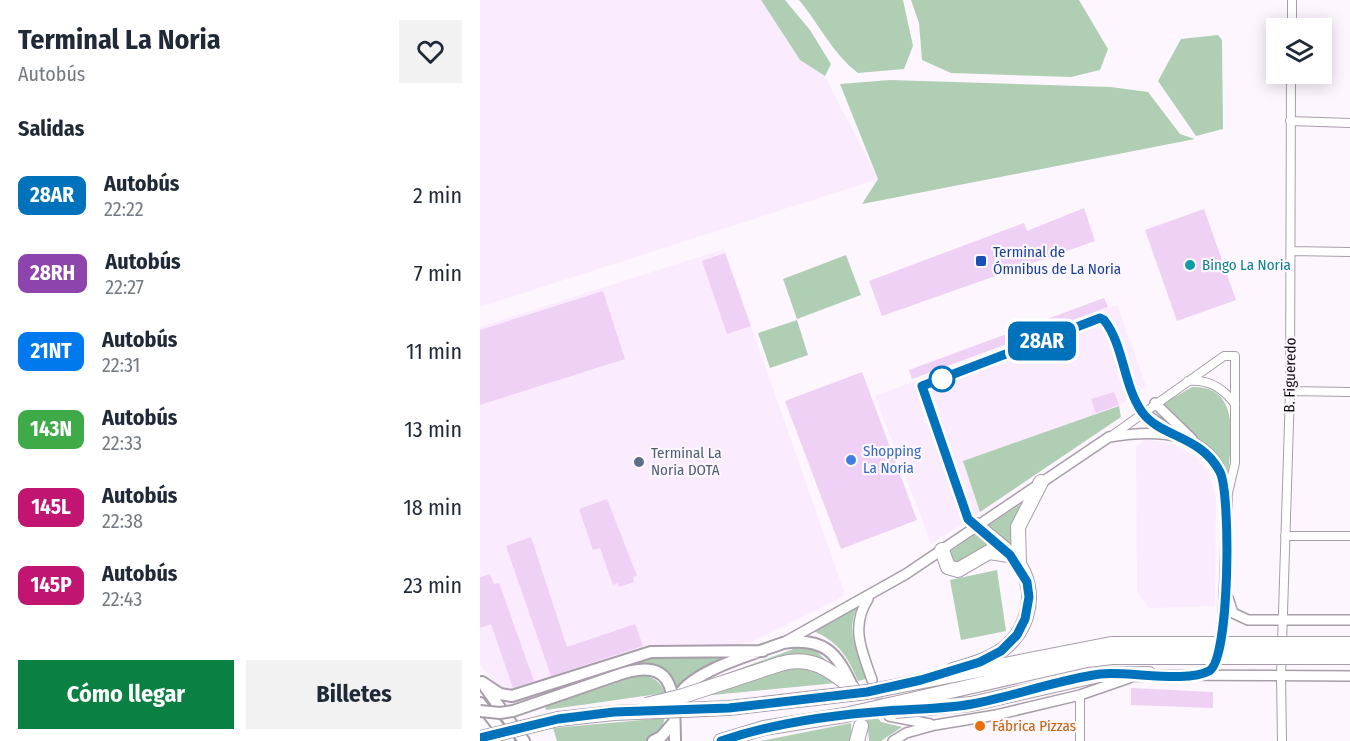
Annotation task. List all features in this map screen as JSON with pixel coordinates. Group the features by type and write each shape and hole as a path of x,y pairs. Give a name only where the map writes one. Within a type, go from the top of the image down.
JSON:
{"highway":[{"path":"1015,560 1018,527 1041,482"},
{"path":"921,680 992,656 1010,644 1025,619 1029,590 1015,560 976,525"},
{"path":"942,550 948,567 958,570 989,552 1015,560"},
{"path":"614,712 729,708 867,692 1111,644 1350,644"},
{"path":"721,741 764,728 845,715 1087,660 1112,657 1350,657"},
{"path":"480,738 533,723 614,712 683,696 780,664 803,660 820,664 853,689"},
{"path":"845,715 971,704 1099,675 1149,674"},
{"path":"857,741 860,724"}],"main road":[{"path":"674,706 682,688 693,680 783,643 807,640 824,646 844,670 853,689"},
{"path":"481,681 500,694 512,696 651,652 763,651"},
{"path":"480,711 500,713 513,711 615,676 642,668 653,669 662,675 670,686 674,706 675,741"},
{"path":"481,681 524,741"},
{"path":"480,703 509,741"},
{"path":"653,741 661,737 674,722"},
{"path":"860,724 863,741"}],"street":[{"path":"1292,0 1292,18"},
{"name":"B. Figueredo","path":"1282,741 1282,619 1290,391 1291,84"},
{"path":"1290,122 1350,123"},
{"path":"1291,251 1350,252"},
{"path":"783,643 869,597 1109,437 1224,356 1235,356 1235,463 1227,499 1222,636"},
{"path":"1187,382 1214,385 1228,394 1235,404"},
{"path":"1290,391 1350,392"},
{"path":"1155,403 1198,445 1220,472 1227,499"},
{"path":"1143,412 1178,436 1198,445"},
{"path":"1109,437 1145,432 1178,436"},
{"path":"1285,536 1350,536"},
{"path":"1225,590 1230,606 1241,618 1350,620"},
{"path":"869,597 861,610 857,634 872,680"},
{"path":"1191,675 1209,671 1215,666"},
{"path":"893,741 906,733 935,725 996,715 1080,695 1116,682 1149,674 1350,676"},
{"path":"1080,695 1080,741"},
{"path":"889,716 935,725"}],"shaded area":[{"path":"480,0 761,0 800,60 825,76 878,179 480,307"},
{"name":"Terminal La Noria DOTA","path":"724,249 845,594 754,641 735,645 648,645 514,690 500,689 480,665 480,327"},
{"path":"1117,305 1146,386 1119,406 963,461 980,512 931,544 875,396"},
{"path":"1145,439 1166,442 1181,448 1196,457 1208,471 1216,498 1215,606 1149,608 1137,591 1136,447"}],"green space":[{"path":"761,0 785,0 810,30 831,64 825,76 800,60"},
{"path":"799,0 903,0 913,46 904,69 858,73 834,48"},
{"path":"911,0 1079,0 1108,49 1100,70 1071,77 951,73 922,60 919,23"},
{"path":"1218,35 1222,40 1223,129 1196,136 1158,81 1181,39"},
{"path":"890,80 1111,87 1148,92 1180,134 1195,139 862,204 878,179 840,84"},
{"path":"846,255 861,295 797,319 783,279"},
{"path":"797,320 808,355 770,368 758,333"},
{"path":"1192,387 1208,389 1219,396 1226,406 1231,433 1228,477 1214,455 1161,405"},
{"path":"1119,406 1121,417 980,512 963,461"},
{"path":"1024,502 1013,524 1012,550 983,529"},
{"path":"976,534 993,546 954,563 947,554"},
{"path":"997,570 1006,631 961,640 950,580"},
{"path":"858,607 852,624 854,642 866,679 858,681 850,664 836,645 813,631"},
{"path":"799,647 815,650 830,664 820,660 725,674"},
{"path":"661,655 704,655 727,659 692,673 675,690 661,673 651,666 629,666 628,662"},
{"path":"798,666 819,671 836,683 692,697 745,679"},
{"path":"641,675 656,680 665,693 546,710 545,706"},
{"path":"877,717 881,722 902,727 881,741 869,741 867,718"},
{"path":"665,718 659,736 646,741 557,741 553,728"},
{"path":"851,723 852,741 761,741"}],"building":[{"name":"Terminal de Ómnibus de La Noria","path":"1084,208 1095,241 882,316 869,281 1024,223 1027,231"},
{"name":"Bingo La Noria","path":"1204,209 1236,300 1177,321 1145,230"},
{"path":"725,253 751,326 727,334 702,261"},
{"path":"603,291 625,359 480,405 480,330"},
{"path":"1104,298 1108,307 912,379 909,370"},
{"name":"Shopping La Noria","path":"862,372 917,520 841,549 785,401"},
{"path":"1114,392 1119,405 1096,413 1091,399"},
{"path":"607,499 637,576 633,577 634,582 619,587 618,583 613,585 600,548 593,550 579,509"},
{"path":"531,537 567,647 635,624 643,646 551,676 506,546"},
{"path":"490,574 494,584 499,583 534,681 513,688 491,624 480,628 480,577"},
{"path":"1131,688 1213,692 1213,708 1131,705"}],"tunnel":[{"path":"874,685 883,712 889,716"}],"bus line":[{"name":"28AR","path":"480,738 533,723 614,712 729,708 867,692 921,680 980,662 1001,651 1010,644 1022,627 1029,597 1027,582 1010,555 968,519 922,386 1100,318 1104,320 1143,412 1178,436 1198,445 1220,472 1225,483 1227,499 1225,590 1221,647 1215,666 1209,671 1191,675 1130,672 1099,675 971,704 845,715 764,728 721,741"}],"place":[{"name":"Terminal de Ómnibus de La Noria","path":"981,261"},
{"name":"Bingo La Noria","path":"1190,265"},
{"name":"Shopping La Noria","path":"851,460"},
{"name":"Terminal La Noria DOTA","path":"639,462"},
{"name":"Fábrica Pizzas","path":"980,726"}]}
